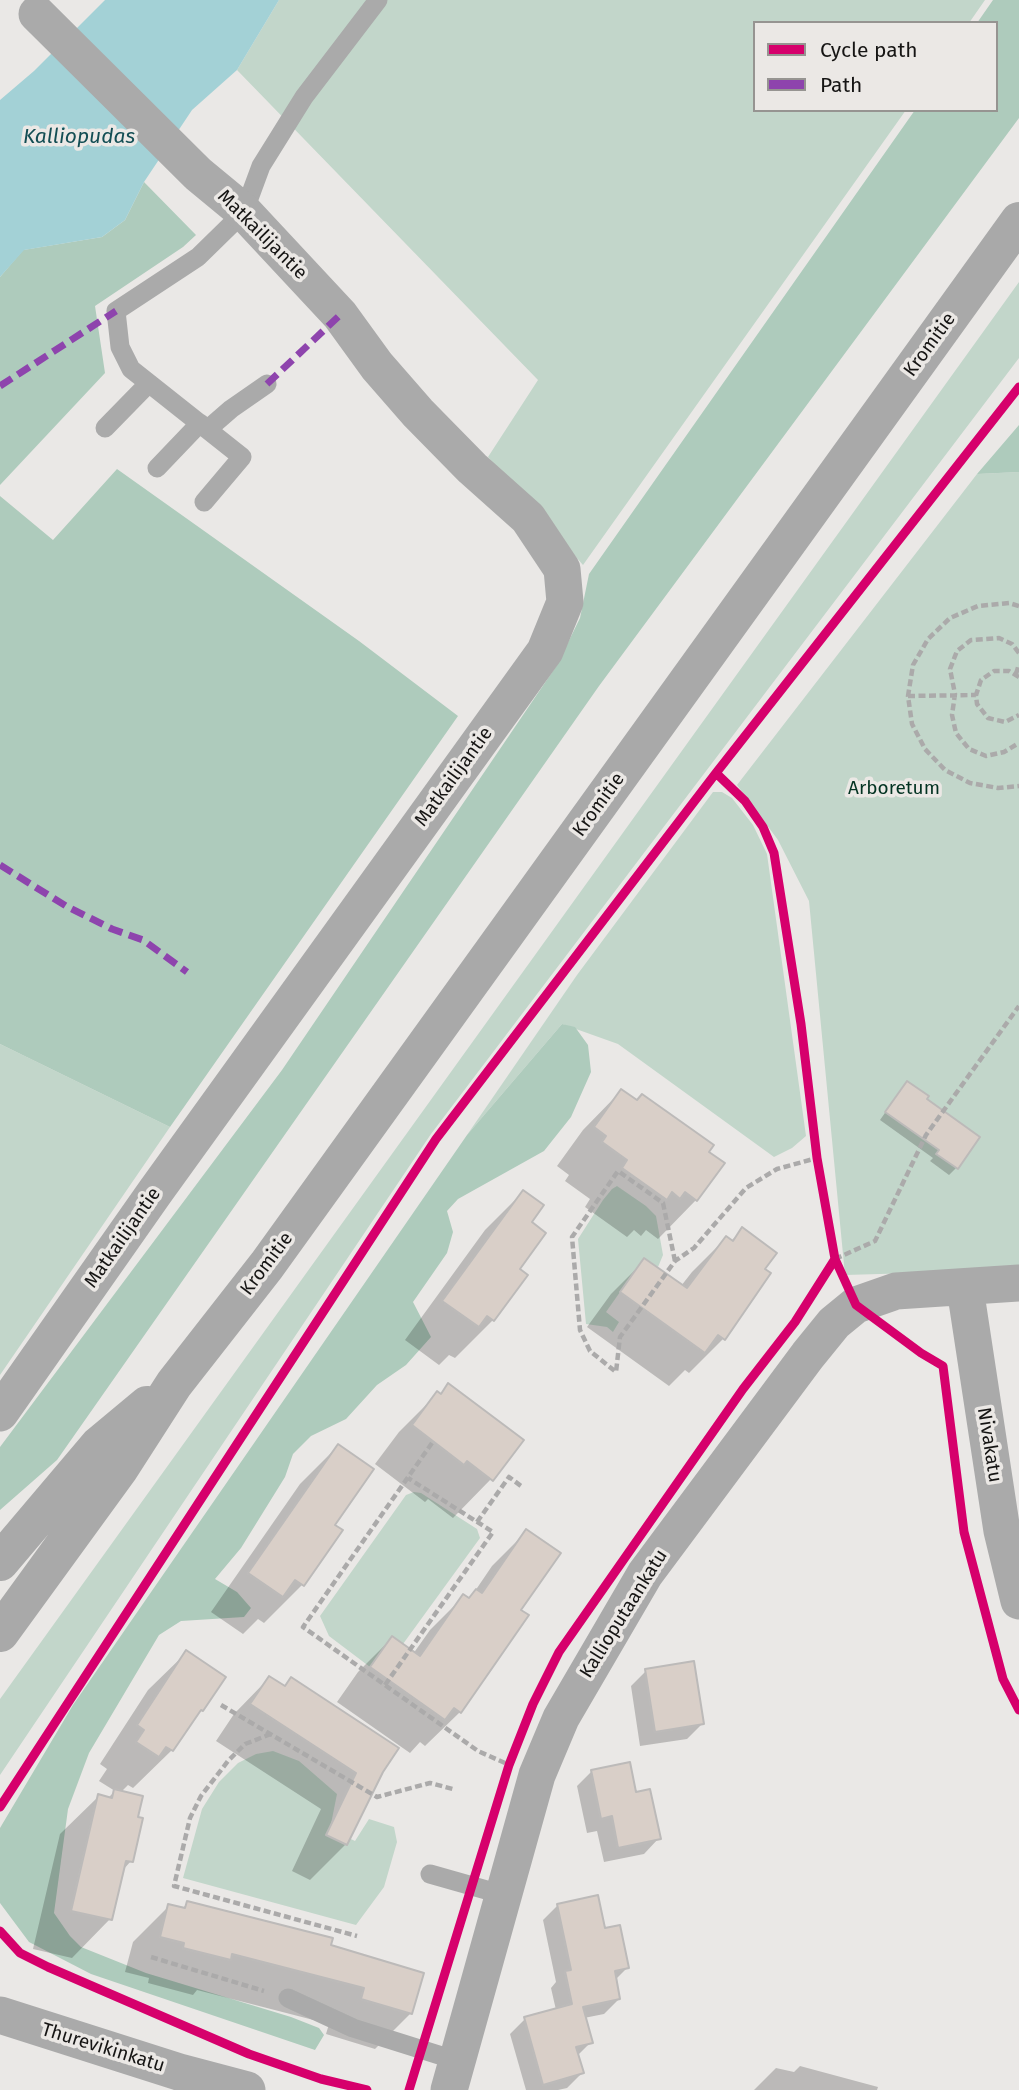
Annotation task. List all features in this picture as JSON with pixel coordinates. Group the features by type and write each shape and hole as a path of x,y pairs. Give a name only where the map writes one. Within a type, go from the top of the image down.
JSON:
{"main road":[{"name":"Kromitie","path":"0,1633 120,1468 174,1384 267,1265 1019,221"},
{"name":"Kromitie","path":"0,1562 99,1444 174,1384"}],"street":[{"name":"Matkailijantie","path":"0,1413 155,1192 545,652 565,602 562,569 528,518 472,468 418,412 377,366 340,315 244,212 198,174 30,7"},
{"name":"Kallioputaankatu","path":"453,2076 537,1775 561,1717 645,1574 808,1355 834,1323 856,1305 896,1291 1019,1283"},
{"name":"Nivakatu","path":"965,1288 1002,1531 1019,1601"},
{"name":"Thurevikinkatu","path":"0,2015 177,2081 247,2090"}],"lane":[{"path":"204,502 243,457 131,369 120,347 116,311 198,257 244,212 268,154 304,97 377,0"},
{"path":"105,428 149,383"},
{"path":"157,468 204,426 267,384"},
{"path":"430,1874 504,1895"},
{"path":"288,1998 453,2076"}],"path":[{"path":"1019,606 1009,603 978,606 950,618 928,639 913,665 908,696 912,724 925,749 945,770 970,783 998,788 1019,786"},
{"path":"1019,653 1012,644 999,638 971,640 957,651 950,669 955,694 952,715 956,733 968,749 986,756 1004,752 1019,743"},
{"path":"1019,664 1018,676 1001,670 994,671 981,680 976,695 977,704 988,718 996,722 1005,722 1019,715"},
{"path":"908,696 976,695"},
{"path":"828,1269 835,1259 875,1241 926,1135 1019,1006"},
{"path":"815,1145 819,1171"},
{"path":"675,1261 663,1203 618,1171 572,1237 580,1330 590,1351 615,1372 620,1337 675,1261 694,1248 746,1188 777,1169 817,1158"},
{"path":"832,1246 835,1259 856,1305"},
{"path":"432,1443 303,1626 478,1751 509,1765"},
{"path":"386,1685 493,1532 408,1478"},
{"path":"477,1522 509,1478 521,1486"},
{"path":"220,1705 377,1797 430,1783 453,1789"},
{"path":"271,1734 245,1744 201,1796 190,1818 174,1886 357,1936"},
{"path":"506,1777 514,1753"},
{"path":"151,1957 288,1998"}],"green space":[{"path":"279,0 985,0 970,21 753,21 753,112 905,112 583,565 488,457 538,380 237,70"},
{"path":"993,0 1019,0 1019,118 599,686 57,1460 0,1510 0,1447 282,1070 557,665 580,618 589,574 914,112 998,112 998,21 978,21"},
{"path":"144,182 196,235 183,247 95,306 105,373 0,485 0,277 23,250 102,237 125,220"},
{"path":"1019,282 1019,358 431,1134 0,1775 0,1699"},
{"path":"1019,425 1019,472 977,474"},
{"path":"117,469 359,641 458,716 170,1127 0,1044 0,496 53,540"},
{"name":"Arboretum","path":"1019,472 1019,1270 845,1275 809,901 778,840 737,785 977,474"},
{"path":"713,792 722,792 732,798 753,825 767,854 806,1136 792,1148 774,1157 618,1044 562,1024 467,1135 577,975"},
{"path":"562,1024 575,1027 588,1045 591,1072 571,1117 544,1151 458,1199 447,1211 453,1232 447,1253 413,1302 431,1337 406,1365 377,1385 346,1419 311,1436 293,1454 285,1477 241,1548 215,1579 237,1592 251,1608 244,1617 181,1621 159,1635 89,1753 68,1809 54,1913 81,1947 146,1973 291,2017 319,2028 324,2035 315,2050 91,1974 29,1942 0,1903 0,1828 73,1705 467,1135"},
{"path":"0,1044 170,1127 0,1375"},
{"path":"617,1186 656,1216 663,1255 658,1267 644,1258 606,1312 619,1322 613,1332 607,1327 586,1324 578,1239 603,1200"},
{"path":"421,1493 477,1529 480,1538 403,1644 392,1636 370,1667 329,1636 320,1616 406,1495"},
{"path":"273,1751 299,1761 337,1794 330,1829 355,1841 369,1819 394,1827 397,1842 384,1887 356,1925 183,1878 202,1809 219,1782 238,1763 256,1754"}],"water":[{"name":"Kalliopudas","path":"105,0 279,0 237,70 192,110 144,182 125,220 102,237 24,250 0,277 0,100 34,71"}],"building":[{"path":"907,1081 929,1096 927,1099 980,1137 958,1169 936,1154 939,1150 885,1112"},
{"path":"621,1089 637,1100 642,1094 714,1145 709,1152 725,1163 697,1201 685,1192 680,1199 672,1192 667,1200 622,1168 627,1160 602,1142 606,1136 594,1127"},
{"path":"523,1190 544,1205 532,1222 546,1233 520,1269 528,1275 494,1321 487,1316 479,1327 442,1301"},
{"path":"742,1227 777,1253 765,1269 771,1273 725,1340 718,1335 705,1353 620,1292 644,1258 687,1288 726,1236 733,1241"},
{"path":"448,1383 524,1440 493,1481 467,1461 464,1465 412,1425 437,1391 441,1394"},
{"path":"338,1444 374,1469 335,1525 343,1530 304,1586 295,1580 283,1597 248,1573"},
{"path":"526,1529 561,1553 521,1610 529,1615 461,1713 454,1708 445,1720 370,1667 392,1636 420,1656 463,1594 469,1598 476,1589 482,1593"},
{"path":"186,1650 226,1677 173,1751 166,1747 159,1757 136,1742 144,1730 137,1725"},
{"path":"694,1661 704,1724 655,1732 645,1669"},
{"path":"269,1676 285,1686 291,1677 399,1748 383,1772 347,1845 326,1835 356,1773 250,1704"},
{"path":"630,1762 636,1792 650,1789 661,1839 618,1848 612,1816 601,1819 591,1770"},
{"path":"114,1789 143,1796 138,1817 143,1818 133,1862 126,1861 112,1920 71,1911 98,1794 112,1798"},
{"path":"598,1895 605,1928 620,1925 629,1968 615,1971 620,1999 583,2007 593,2043 576,2047 584,2073 543,2085 524,2017 572,2004 565,1971 571,1970 557,1904"},
{"path":"187,1901 333,1938 331,1945 424,1973 412,2014 361,1999 364,1988 232,1954 231,1960 183,1948 184,1943 160,1937 168,1904 185,1908"}],"marked path":[{"path":"0,386 116,311"},
{"path":"267,384 340,315"},
{"path":"0,865 66,906 112,929 143,940 187,972"}],"cycle path":[{"path":"0,1807 436,1139 716,773 1019,387"},
{"path":"716,773 745,801 763,827 774,853 801,1024 817,1158 835,1259"},
{"path":"409,2090 509,1765 533,1704 559,1652 743,1389 795,1322 835,1259 856,1305 943,1366 964,1532 1003,1679 1019,1710"},
{"path":"0,1931 20,1953 48,1967 249,2054 321,2079 367,2090"}]}
